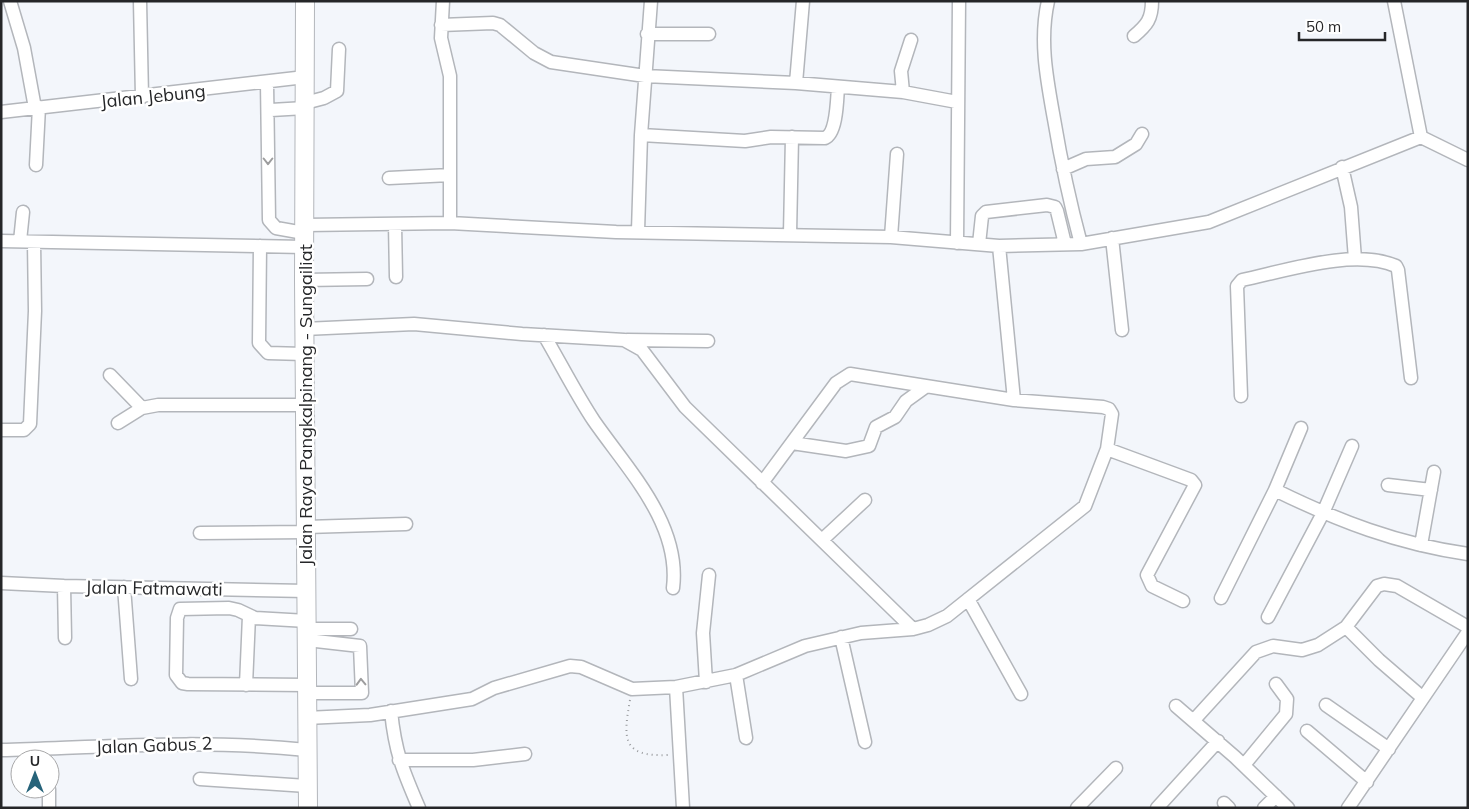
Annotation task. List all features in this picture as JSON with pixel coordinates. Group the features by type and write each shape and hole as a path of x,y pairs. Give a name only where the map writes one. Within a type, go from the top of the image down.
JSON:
{"highway":[{"name":"Jalan Raya Pangkalpinang - Sungailiat","path":"306,1 304,354 308,808"}],"street":[{"path":"10,1 24,48 37,108 36,165"},
{"path":"140,1 142,97"},
{"path":"443,1 442,46 447,57 450,76 450,223"},
{"path":"638,232 640,135 651,1"},
{"path":"796,83 803,1"},
{"path":"957,243 959,1"},
{"path":"1048,1 1044,25 1044,59 1063,169 1081,244"},
{"path":"1134,36 1148,24 1152,14 1152,1"},
{"path":"1394,1 1421,137"},
{"path":"441,25 493,23 500,25 534,53 551,62 645,76 838,86 903,92 957,102"},
{"path":"647,34 709,34"},
{"path":"903,92 901,71 911,40"},
{"path":"268,113 271,110 305,106 324,98 336,90 339,49"},
{"name":"Jalan Jebung","path":"1,112 268,83 305,77"},
{"path":"268,83 269,220 276,228 304,235"},
{"path":"640,135 745,141 760,137 818,138 829,136 833,128 838,86"},
{"path":"1063,169 1086,159 1115,157 1136,144 1142,134"},
{"path":"790,234 792,137"},
{"path":"1,241 260,246 304,235 395,224 450,223 638,232 891,237 999,246 1081,244 1209,222 1342,167 1421,137 1468,160"},
{"path":"891,237 897,154"},
{"path":"1342,167 1351,207 1355,259"},
{"path":"389,178 450,175"},
{"path":"979,244 982,216 986,212 1047,205 1055,207 1057,211 1065,244"},
{"path":"20,241 23,212"},
{"path":"395,224 396,277"},
{"path":"1112,238 1122,330"},
{"path":"1,430 24,430 30,424 34,311 34,242"},
{"path":"260,246 259,343 268,353 304,354"},
{"path":"999,246 1014,400"},
{"path":"1241,396 1236,286 1238,283 1242,280 1335,260 1355,259 1392,264 1398,270 1411,378"},
{"path":"304,280 367,279"},
{"path":"304,329 398,324 624,340 708,342"},
{"path":"544,335 587,409 647,497 661,521 673,555 675,567 673,588"},
{"path":"624,340 642,350 676,396 762,483 913,629"},
{"path":"306,718 391,712 477,697 494,688 570,666 581,667 632,689 676,687 736,675 796,649 841,637 869,632 913,629 938,621 1080,512 1089,500 1107,449 1112,414 1109,409 1014,400 924,388 856,374 844,376 836,383 762,483"},
{"path":"110,375 142,408"},
{"path":"792,443 846,451 869,446 876,427 895,417 906,401 924,388"},
{"path":"118,423 142,408 158,405 305,405"},
{"path":"1221,598 1275,490 1301,428"},
{"path":"1268,617 1323,513 1352,446"},
{"path":"1107,449 1194,482 1195,488 1149,568 1147,576 1152,586 1182,601"},
{"path":"1421,545 1434,472"},
{"path":"1388,485 1431,490"},
{"path":"1275,490 1359,528 1421,545 1468,554"},
{"path":"822,540 865,500"},
{"path":"200,533 406,524"},
{"path":"706,682 703,633 709,575"},
{"name":"Jalan Fatmawati","path":"1,583 307,591"},
{"path":"1194,720 1256,652 1272,646 1302,650 1310,648 1346,627 1377,586 1384,584 1397,586 1468,627"},
{"path":"64,586 65,638"},
{"path":"124,587 131,679"},
{"path":"968,599 1021,694"},
{"path":"184,608 229,608 238,610 248,616 307,630 360,646 362,693 246,685 188,684 178,680 176,675 177,618 178,612 184,608"},
{"path":"246,685 248,616"},
{"path":"1346,627 1379,660 1423,698"},
{"path":"307,630 351,628"},
{"path":"1348,808 1468,632"},
{"path":"841,637 865,742"},
{"path":"736,675 746,738"},
{"path":"1244,765 1286,714 1287,700 1276,684"},
{"path":"676,687 678,755 683,808"},
{"path":"1326,705 1389,749"},
{"path":"1176,706 1218,741 1288,808"},
{"path":"391,712 395,746 399,760 419,808"},
{"path":"1307,730 1367,782"},
{"path":"1157,808 1218,741"},
{"name":"Jalan Gabus 2","path":"60,753 195,742 306,750"},
{"path":"399,760 468,760 525,754"},
{"path":"1076,808 1116,768"},
{"path":"200,779 307,786"},
{"path":"1264,808 1276,796"}],"path":[{"path":"632,689 625,728 631,745 642,754 678,755"}]}
